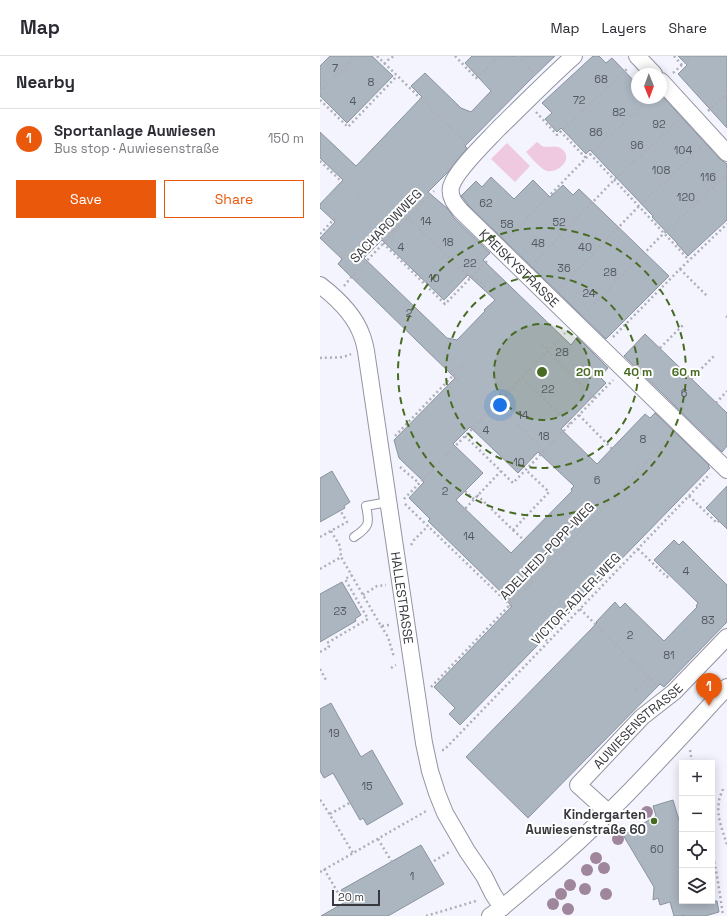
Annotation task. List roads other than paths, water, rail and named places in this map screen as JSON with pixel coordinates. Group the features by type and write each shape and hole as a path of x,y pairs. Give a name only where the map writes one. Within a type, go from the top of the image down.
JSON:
{"street":[{"name":"KREISKYSTRASSE","path":"574,56 476,152 457,175 452,185 452,199 461,211 724,467"},
{"path":"638,57 648,68"},
{"path":"667,88 727,153"},
{"name":"HALLESTRASSE","path":"320,285 343,305 355,321 362,335 395,502 424,743 430,771 445,813 467,851 484,876 493,894 496,912"},
{"name":"AUWIESENSTRASSE","path":"610,813 578,784 642,717 679,687 727,637"},
{"path":"496,912 555,864 610,813 727,687"}],"lane":[{"path":"354,537 364,530 368,523 366,506 395,502"}],"place":[{"name":"Sportanlage Auwiesen","path":"709,706"},
{"name":"Kindergarten Auwiesenstraße 60","path":"654,821"}]}
